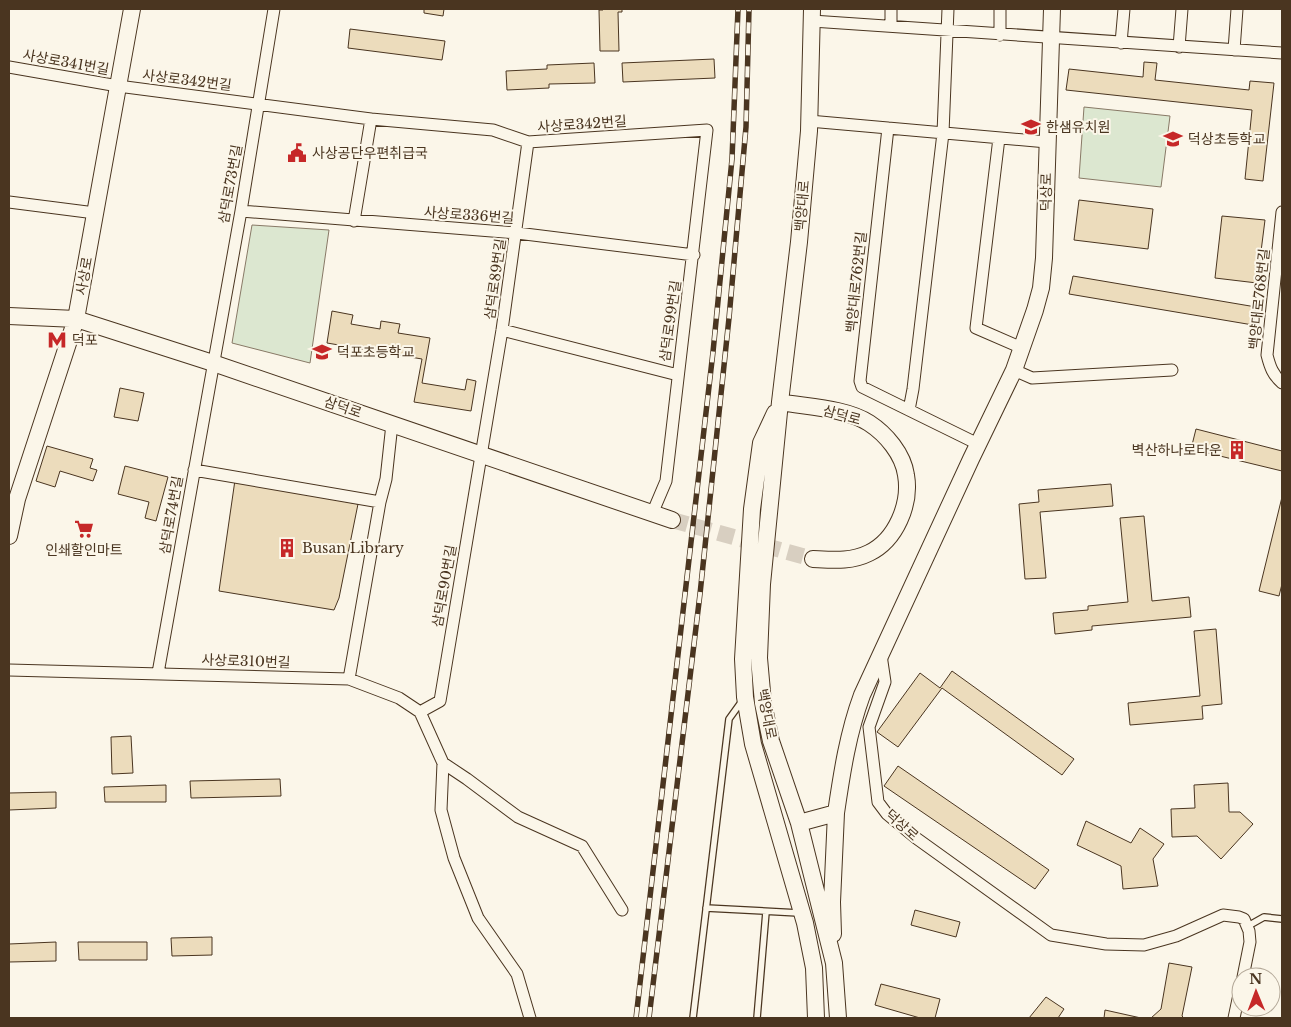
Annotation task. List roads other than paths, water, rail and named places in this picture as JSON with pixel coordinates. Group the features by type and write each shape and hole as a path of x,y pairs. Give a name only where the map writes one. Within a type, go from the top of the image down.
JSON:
{"main road":[{"name":"사상로","path":"9,536 13,498 76,319 132,9"},
{"name":"덕상로","path":"834,963 832,902 836,813 844,758 854,718 880,653 1014,370 1041,288 1044,258 1052,9"},
{"name":"백양대로","path":"812,15 809,121 799,242 780,402 762,584 759,658 763,703 771,741 799,823 834,963 838,1018"},
{"name":"삼덕로","path":"9,316 76,319 213,363 672,520"},
{"name":"백양대로","path":"780,402 761,443 752,510 743,659 745,697 753,744 802,914 814,968 816,1018"},
{"name":"삼덕로","path":"780,402 850,414 867,422 880,431 890,442 900,457 906,475 904,508 897,526 886,540 871,552 858,558 838,561 813,559"},
{"path":"799,823 836,813"}],"street":[{"name":"삼덕로73번길","path":"213,363 241,211 274,9"},
{"path":"891,9 891,26"},
{"path":"909,410 943,133 948,9"},
{"path":"1000,9 1000,35"},
{"path":"1122,43 1124,9"},
{"path":"1179,47 1182,9"},
{"path":"1234,50 1237,9"},
{"path":"812,15 891,26 948,31 1282,53"},
{"name":"사상로341번길","path":"9,67 118,86"},
{"name":"사상로342번길","path":"118,86 371,118 493,130 528,142 708,130"},
{"path":"354,221 371,118"},
{"path":"809,121 1047,142"},
{"name":"백양대로762번길","path":"888,128 860,381 862,387 978,444"},
{"name":"삼덕로99번길","path":"652,514 666,480 708,130"},
{"path":"999,138 976,328 1022,348"},
{"name":"삼덕로89번길","path":"482,454 517,233 528,142"},
{"path":"9,202 95,213"},
{"name":"사상로336번길","path":"241,211 517,233 694,255"},
{"name":"백양대로768번길","path":"1282,212 1268,355 1273,374 1282,383"},
{"name":"삼덕로89번길","path":"502,330 678,375"},
{"name":"삼덕로74번길","path":"158,673 213,363"},
{"path":"1014,370 1032,378 1172,370"},
{"path":"349,679 380,502 386,479 392,424"},
{"name":"삼덕로90번길","path":"420,712 440,701 482,454"},
{"path":"194,470 380,502"},
{"name":"덕상로","path":"880,653 885,682 869,727 878,802 888,814 916,838 1051,934 1106,944 1144,944 1176,936 1223,915 1239,916 1248,926"},
{"name":"사상로310번길","path":"9,670 349,679 399,698 420,712"},
{"path":"420,712 442,763 442,810 454,858 478,918 517,974 530,1018"},
{"path":"442,763 467,778 518,816 582,846 622,910"},
{"path":"1245,967 1250,942 1248,926"}],"lane":[{"name":"백양대로","path":"694,1018 729,719 745,697"},
{"path":"706,908 802,914"},
{"path":"757,1018 766,912"},
{"path":"1248,926 1264,917 1282,919"}],"tunnel":[{"path":"672,520 813,559"}],"railway":[{"path":"636,1018 713,352 732,159 738,9"},
{"path":"649,1018 700,594 729,318 746,127 749,9"}],"place":[{"name":"한샘유치원","path":"1031,127"},
{"name":"덕상초등학교","path":"1173,139"},
{"name":"사상공단우편취급국","path":"297,153"},
{"name":"덕포","path":"57,340"},
{"name":"덕포초등학교","path":"322,352"},
{"name":"벽산하나로타운","path":"1237,450"},
{"name":"인쇄할인마트","path":"84,529"},
{"name":"Busan Library","path":"287,548"}]}
